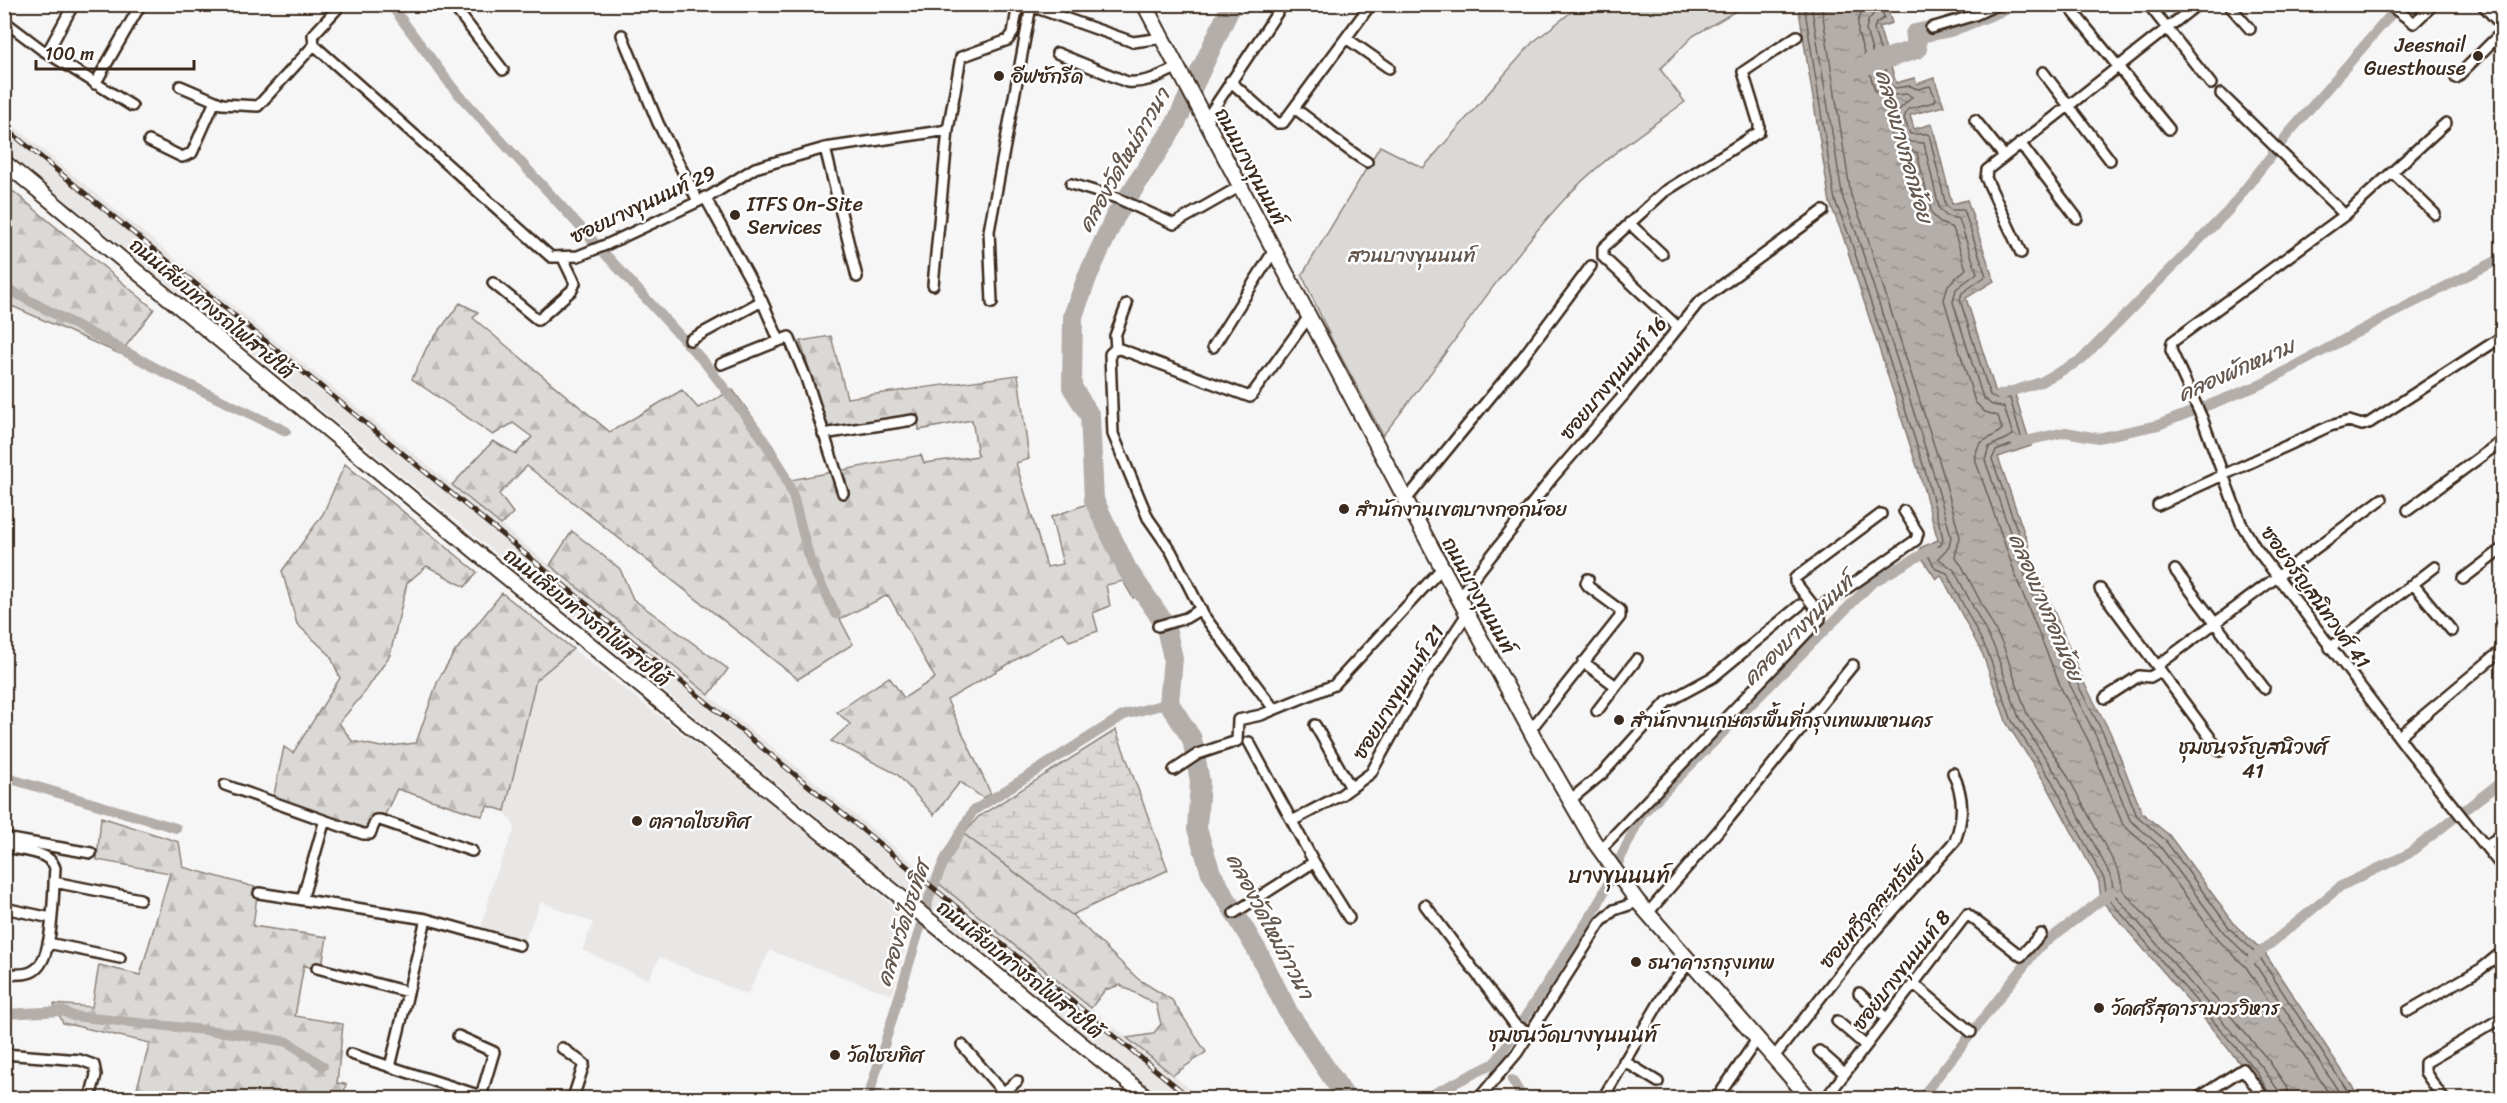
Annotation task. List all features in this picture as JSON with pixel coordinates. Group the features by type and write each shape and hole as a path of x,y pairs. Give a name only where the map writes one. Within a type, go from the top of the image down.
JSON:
{"main road":[{"name":"ถนนบางขุนนนท์","path":"1144,4 1273,252 1458,598 1600,850 1638,902 1809,1098"},
{"name":"ถนนเลียบทางรถไฟสายใต้","path":"5,164 901,899 1148,1098"}],"street":[{"path":"95,84 141,4"},
{"path":"180,86 222,104 258,106 314,45 312,39 315,32 337,9 337,4"},
{"path":"452,4 503,70"},
{"path":"933,285 948,130 961,57 1008,40 1013,33 1018,4"},
{"path":"1205,121 1283,4"},
{"path":"1230,81 1277,123 1283,123 1371,4"},
{"path":"1931,28 1975,15 1999,4"},
{"path":"2148,4 2211,84"},
{"path":"2021,253 1985,174 2020,143 2198,4"},
{"path":"2228,4 2250,29"},
{"path":"2388,4 2414,23 2434,4"},
{"path":"2482,4 2502,26"},
{"path":"992,303 989,231 1029,5 1133,42 1163,38"},
{"path":"47,53 71,9"},
{"path":"2071,9 2169,129"},
{"path":"4,21 47,53 132,106"},
{"path":"2456,78 2502,32"},
{"path":"622,34 658,123 806,378 843,493"},
{"path":"1678,327 1603,257 1602,251 1605,244 1664,192 1759,132 1759,124 1743,72 1797,36"},
{"path":"1346,38 1389,68"},
{"name":"ซอยบางขุนนนท์ 29","path":"314,45 551,257 578,256 608,243 702,199 755,168 825,148 948,130"},
{"path":"1058,53 1127,82 1136,83 1154,79 1178,68"},
{"path":"2043,72 2110,160"},
{"path":"2221,94 2345,215 2446,123"},
{"path":"149,141 182,157 188,156 192,153 214,101"},
{"path":"1294,108 1327,130 1339,145 1367,162"},
{"path":"1975,120 2004,156"},
{"path":"2020,143 2077,218"},
{"path":"825,148 857,277"},
{"path":"2393,173 2435,214"},
{"path":"1071,184 1117,198 1174,224 1239,187"},
{"name":"ซอยบางขุนนนท์ 16","path":"1458,598 1553,477 1698,303 1715,288 1823,211"},
{"name":"ซอยจรัญสนิทวงศ์ 41","path":"2345,215 2172,342 2171,350 2202,418 2241,523 2276,577 2502,867"},
{"path":"1629,223 1662,254"},
{"path":"1213,347 1273,252"},
{"path":"493,284 538,320 572,290 575,283 563,258"},
{"path":"1406,500 1523,357 1591,266"},
{"path":"690,340 762,301"},
{"path":"1116,350 1115,336 1127,304"},
{"path":"1116,350 1250,397 1308,318"},
{"path":"2158,505 2330,426 2349,421 2362,425 2369,423 2502,337"},
{"path":"721,364 784,339"},
{"path":"1116,350 1110,354 1113,434 1148,518 1171,551 1201,609 1274,709"},
{"path":"823,434 914,420"},
{"path":"2408,510 2502,441"},
{"path":"2105,698 2139,676 2150,677 2215,622 2382,499"},
{"path":"1816,610 1916,540 1918,533 1904,511"},
{"path":"1600,850 1820,619 1795,582 1795,578 1881,514"},
{"path":"2463,579 2502,549"},
{"path":"2330,648 2435,567"},
{"path":"1174,770 1197,754 1237,741 1238,720 1261,715 1334,685 1442,568"},
{"path":"2175,570 2264,688"},
{"path":"1531,729 1620,614 1616,607 1589,587 1586,583 1588,579"},
{"path":"2413,584 2452,631"},
{"path":"2100,589 2220,751"},
{"path":"1570,800 1603,773 1667,702 1713,677 1800,605"},
{"path":"1158,626 1186,618 1201,609"},
{"name":"ซอยบางขุนนนท์ 21","path":"1292,821 1352,788 1371,773 1422,682 1467,614"},
{"path":"2399,736 2502,650"},
{"path":"1598,711 1637,659"},
{"path":"1583,662 1616,686"},
{"path":"1648,913 1730,817 1853,664"},
{"path":"1315,725 1352,788"},
{"path":"1249,742 1314,862 1349,918"},
{"name":"ซอยทวีจุลละทรัพย์","path":"1774,1057 1858,950 1955,841 1961,825 1962,794 1953,773"},
{"path":"225,785 324,823 367,835 376,820 380,820 472,851"},
{"path":"303,900 324,823"},
{"path":"2487,846 2502,834"},
{"path":"4,838 91,853"},
{"path":"4,846 48,857 56,868 46,954 34,971 21,975 4,974"},
{"path":"1235,912 1314,862"},
{"path":"54,882 140,899"},
{"path":"259,893 426,919 519,945"},
{"path":"1479,1098 1530,1033 1601,922 1614,910 1638,902"},
{"path":"1425,905 1515,1025 1530,1033"},
{"path":"4,908 51,918"},
{"name":"ซอยบางขุนนนท์ 8","path":"1826,1098 1967,914 2021,956 2041,934"},
{"path":"390,1067 426,919"},
{"path":"48,943 120,958"},
{"path":"2409,1011 2481,969 2502,952"},
{"path":"1603,1098 1666,991 1690,962"},
{"path":"317,969 408,992"},
{"path":"1914,984 1971,1032"},
{"path":"1859,993 1886,1018"},
{"path":"2443,1098 2425,1072 2425,1064 2502,1018"},
{"path":"1837,1021 1865,1046"},
{"path":"351,1054 484,1097 494,1052 458,1036"},
{"path":"1717,1098 1758,1038"},
{"path":"962,1045 1000,1096 1017,1081"},
{"path":"562,1048 584,1064 573,1098"},
{"path":"1819,1051 1844,1073"},
{"path":"4,1054 80,1060 94,1065 96,1075 90,1098"},
{"path":"1624,1061 1658,1082"},
{"path":"2198,1098 2243,1069 2264,1098"}],"shaded area":[{"path":"4,118 1201,1098 1161,1098 5,151"},
{"path":"573,649 777,807 913,922 892,995 770,951 747,995 660,957 648,980 582,950 593,923 541,902 524,941 481,929 494,879 515,828 505,811 536,680"}],"green space":[{"name":"สวนบางขุนนนท์","path":"1580,5 1746,5 1693,36 1660,69 1685,102 1604,162 1561,203 1514,259 1383,435 1332,340 1302,275 1380,146 1423,168 1532,43"},
{"path":"8,191 14,192 154,309 120,354 5,303 4,196"},
{"path":"460,303 478,312 473,318 610,432 682,390 698,408 733,390 771,443 791,480 921,455 924,463 978,456 972,420 919,430 918,415 829,428 800,341 831,336 847,398 1018,375 1029,459 1016,463 1047,567 1063,564 1051,517 1093,502 1147,591 1133,598 1123,581 1106,585 1110,606 1093,613 1098,631 1069,641 1063,632 947,700 991,794 983,798 960,782 934,815 897,774 831,741 850,724 837,712 889,677 904,698 935,678 888,595 840,619 853,644 798,679 527,466 499,494 513,513 501,525 452,485 493,441 516,454 532,437 513,423 493,435 412,379 427,347"},
{"path":"345,464 477,572 465,587 427,566 407,583 390,655 365,692 339,723 352,741 381,747 416,743 438,680 454,653 502,593 573,649 536,680 505,811 488,806 482,816 397,789 375,836 273,799 284,747 293,753 340,678 330,655 297,624 282,571 323,514"},
{"path":"572,531 620,569 633,599 728,669 709,695 550,565"},
{"path":"1116,730 1168,870 1072,915 964,834 978,817"},
{"path":"101,817 179,842 183,867 258,888 253,926 327,937 321,972 304,965 295,1016 343,1024 337,1083 346,1084 343,1098 134,1098 150,1043 63,1023 54,1004 92,1007 99,965 140,975 170,873 97,860"},
{"path":"964,834 1072,915 1138,979 1172,1000 1206,1052 1173,1075 1127,1038 1153,1034 1161,1024 1156,1004 1120,985 1105,990 1091,1008 937,882"}],"water":[{"name":"คลองบางกอกน้อย","path":"1798,5 1886,5 1892,23 1879,27 1888,57 1892,56 1896,65 1891,67 1896,83 1914,78 1917,84 1934,78 1944,106 1910,115 1914,129 1932,124 1952,204 1967,200 1994,281 1966,298 1996,393 2013,388 2031,446 1998,457 2038,573 2083,681 2110,732 2142,813 2169,835 2236,926 2264,952 2360,1098 2268,1098 2201,1015 2101,900 2099,882 2046,784 2007,724 1983,655 1941,575 1936,579 1920,555 1920,548 1938,540 1920,476 1843,236 1830,203"}],"waterway":[{"path":"390,4 453,88 705,363 761,436 782,469 793,496 811,564 836,614"},
{"name":"คลองวัดใหม่ภาวนา","path":"1232,4 1175,125 1115,217 1088,275 1073,316 1072,387 1090,416 1094,500 1127,569 1165,624 1173,658 1169,703 1192,739 1200,781 1197,829 1211,873 1258,952 1288,1012 1346,1098"},
{"name":"คลองบางกอกน้อย","path":"1869,64 1917,49 1915,34 1950,27 2007,4"},
{"path":"2000,395 2041,382 2081,360 2228,211 2288,134 2400,4"},
{"name":"คลองผักหนาม","path":"2017,443 2066,432 2098,438 2158,425 2262,384 2389,315 2502,258"},
{"path":"4,287 173,377 286,431"},
{"name":"คลองบางขุนนนท์","path":"1425,1098 1495,1063 1596,908 1642,814 1872,583 1933,548"},
{"name":"คลองวัดไชยทิศ","path":"868,1098 930,895 945,859 973,811 1124,715 1169,703"},
{"path":"4,777 176,828"},
{"path":"2252,959 2341,886 2408,854 2502,781"},
{"path":"1921,1098 2039,947 2112,892"},
{"path":"4,1014 63,1011 73,1016 233,1033 288,1042 323,1066"},
{"path":"1512,1080 1523,1098"}],"railway":[{"path":"4,127 1190,1098"}],"place":[{"name":"Jeesnail Guesthouse","path":"2478,56"},
{"name":"อีฟซักรีด","path":"999,76"},
{"name":"ITFS On-Site Services","path":"735,215"},
{"name":"สำนักงานเขตบางกอกน้อย","path":"1344,509"},
{"name":"สำนักงานเกษตรพื้นที่กรุงเทพมหานคร","path":"1619,720"},
{"name":"ตลาดไชยทิศ","path":"637,821"},
{"name":"ธนาคารกรุงเทพ","path":"1636,962"},
{"name":"วัดศรีสุดารามวรวิหาร","path":"2099,1008"},
{"name":"วัดไชยทิศ","path":"835,1055"}],"district":[{"name":"ชุมชนจรัญสนิวงศ์ 41","path":"2253,759"},
{"name":"บางขุนนนท์","path":"1619,875"},
{"name":"ชุมชนวัดบางขุนนนท์","path":"1573,1035"}]}
